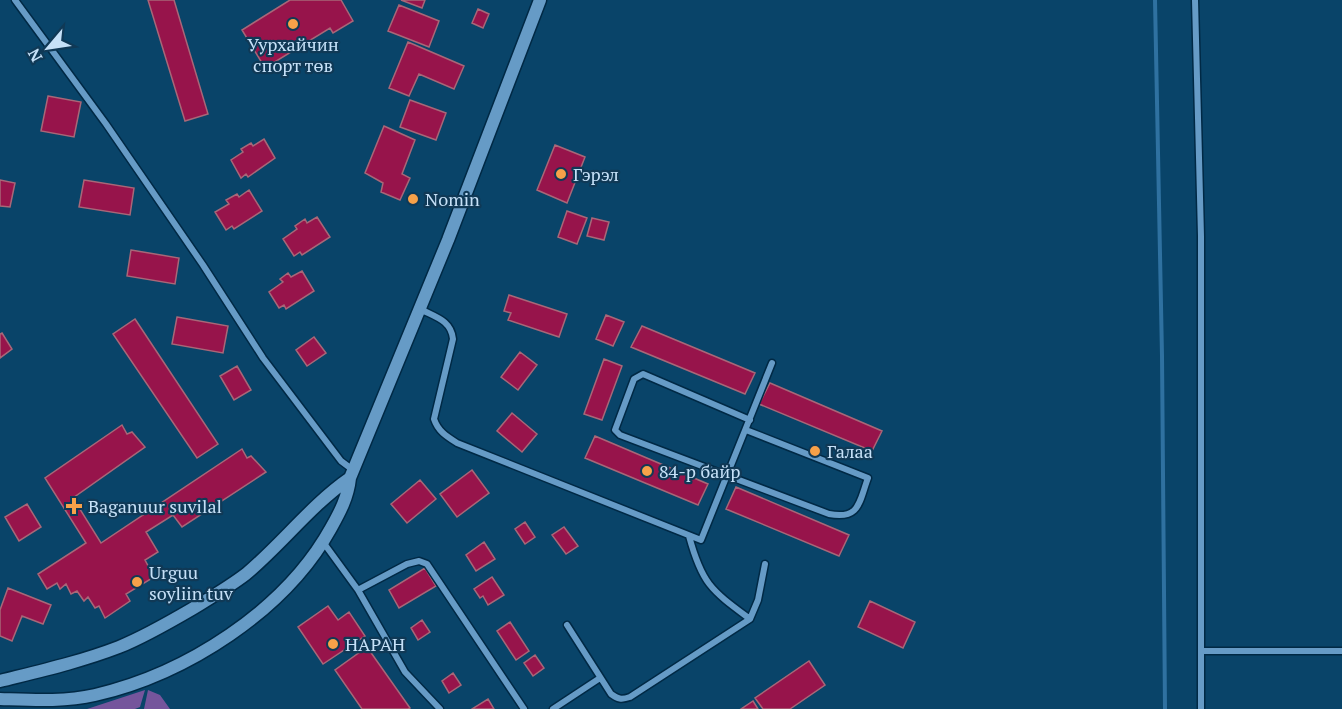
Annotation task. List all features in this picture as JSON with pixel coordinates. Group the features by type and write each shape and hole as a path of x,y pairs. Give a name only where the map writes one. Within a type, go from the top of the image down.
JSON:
{"main road":[{"path":"0,699 61,700 95,695 163,671 226,636 269,606 286,589 323,542 348,493 351,474 448,240 540,0"},
{"path":"0,681 64,666 120,646 179,616 244,576 271,553 332,490 351,474"}],"street":[{"path":"15,0 106,124 203,265 263,358 351,474"},
{"path":"1195,0 1201,236 1202,709"},
{"path":"420,309 445,322 452,330 453,339 434,419 437,428 446,436 457,443 701,540 772,363"},
{"path":"747,430 868,478 857,507 851,514 842,517 836,515 727,477 617,433 615,425 634,379 643,374 750,420"},
{"path":"689,536 696,563 704,579 717,595 750,619"},
{"path":"323,542 358,591 405,672 440,709"},
{"path":"358,591 407,564 424,562 431,569 524,709"},
{"path":"567,625 611,694 617,699 630,697 750,619 758,600 765,564"},
{"path":"1201,651 1342,651"},
{"path":"553,709 600,678"}],"shaded area":[{"path":"145,690 140,707 135,709 87,709"},
{"path":"148,690 160,695 170,709 144,709"}],"building":[{"path":"148,0 174,0 208,114 185,121"},
{"path":"290,0 341,0 353,21 333,33 330,28 265,68 242,30"},
{"path":"401,0 425,0 422,8"},
{"path":"399,5 439,21 429,47 388,31"},
{"path":"478,9 489,14 483,28 472,23"},
{"path":"408,42 464,66 454,89 419,74 409,96 389,88"},
{"path":"48,96 81,102 74,137 41,131"},
{"path":"410,100 446,113 436,140 400,127"},
{"path":"384,126 415,140 402,174 410,178 400,200 381,192 383,183 365,173"},
{"path":"264,139 275,158 248,177 246,174 241,178 231,160 243,152 241,149 251,143 253,146"},
{"name":"Гэрэл","path":"555,145 585,157 567,203 537,190"},
{"path":"0,180 15,183 10,207 0,206"},
{"path":"84,180 134,188 130,215 79,207"},
{"path":"249,190 262,211 234,229 232,226 226,230 215,212 229,204 226,200 237,194 239,197"},
{"path":"567,211 587,218 577,244 558,237"},
{"path":"317,217 330,237 302,255 300,252 294,256 283,239 297,229 295,226 305,219 307,223"},
{"path":"592,218 609,222 604,240 587,236"},
{"path":"131,250 179,258 175,284 127,276"},
{"path":"302,271 314,291 286,309 284,305 279,308 269,292 283,282 280,279 288,273 291,277"},
{"path":"509,295 567,314 559,337 508,320 511,313 504,311"},
{"path":"606,315 624,322 613,346 596,339"},
{"path":"177,317 228,326 223,353 172,344"},
{"path":"135,319 218,444 197,458 113,334"},
{"path":"642,326 755,373 745,394 631,347"},
{"path":"2,333 12,349 0,358 0,334"},
{"path":"314,337 326,353 307,366 296,350"},
{"path":"520,352 537,365 518,390 501,377"},
{"path":"604,359 622,366 602,420 584,414"},
{"path":"237,366 251,390 234,400 220,376"},
{"path":"770,383 882,431 872,451 759,404"},
{"path":"512,413 537,434 522,452 497,431"},
{"path":"122,425 127,434 132,432 145,447 73,498 101,543 242,449 247,458 251,456 266,472 182,527 173,515 146,532 158,552 145,560 154,577 126,594 130,601 105,618 99,606 95,608 88,597 84,601 77,591 71,594 66,584 60,589 57,583 47,589 38,574 86,543 45,478"},
{"name":"84-р байр","path":"595,436 708,484 698,505 585,458"},
{"path":"472,470 489,493 457,517 440,494"},
{"path":"420,480 436,499 407,523 391,504"},
{"name":"84-р байр","path":"736,487 849,535 839,556 726,509"},
{"path":"27,504 41,527 19,541 5,517"},
{"path":"525,522 535,537 525,544 515,529"},
{"path":"564,527 578,546 566,554 552,535"},
{"path":"484,542 495,559 476,571 466,555"},
{"path":"425,568 436,586 399,608 389,590"},
{"path":"492,577 504,595 488,605 483,596 480,598 474,589"},
{"path":"8,588 51,605 43,624 22,616 12,641 0,636 0,610"},
{"path":"870,601 915,622 903,648 858,627"},
{"path":"328,606 338,620 349,612 365,636 323,664 298,627"},
{"path":"422,620 430,632 418,640 411,628"},
{"path":"510,622 529,651 516,660 497,631"},
{"path":"367,647 410,708 362,709 335,670"},
{"path":"535,655 544,668 533,676 524,663"},
{"path":"809,661 825,685 790,709 763,709 755,698"},
{"path":"453,673 461,685 449,693 442,681"},
{"path":"488,699 494,709 472,709"},
{"path":"753,701 758,709 741,709"}],"waterway":[{"path":"1155,0 1162,356 1165,709"}],"place":[{"name":"Уурхайчин спорт төв","path":"293,24"},
{"name":"Гэрэл","path":"561,174"},
{"name":"Nomin","path":"413,199"},
{"name":"Галаа","path":"815,451"},
{"name":"84-р байр","path":"647,471"},
{"name":"Baganuur suvilal","path":"74,506"},
{"name":"Urguu soyliin tuv","path":"137,582"},
{"name":"НАРАН","path":"333,644"}]}
